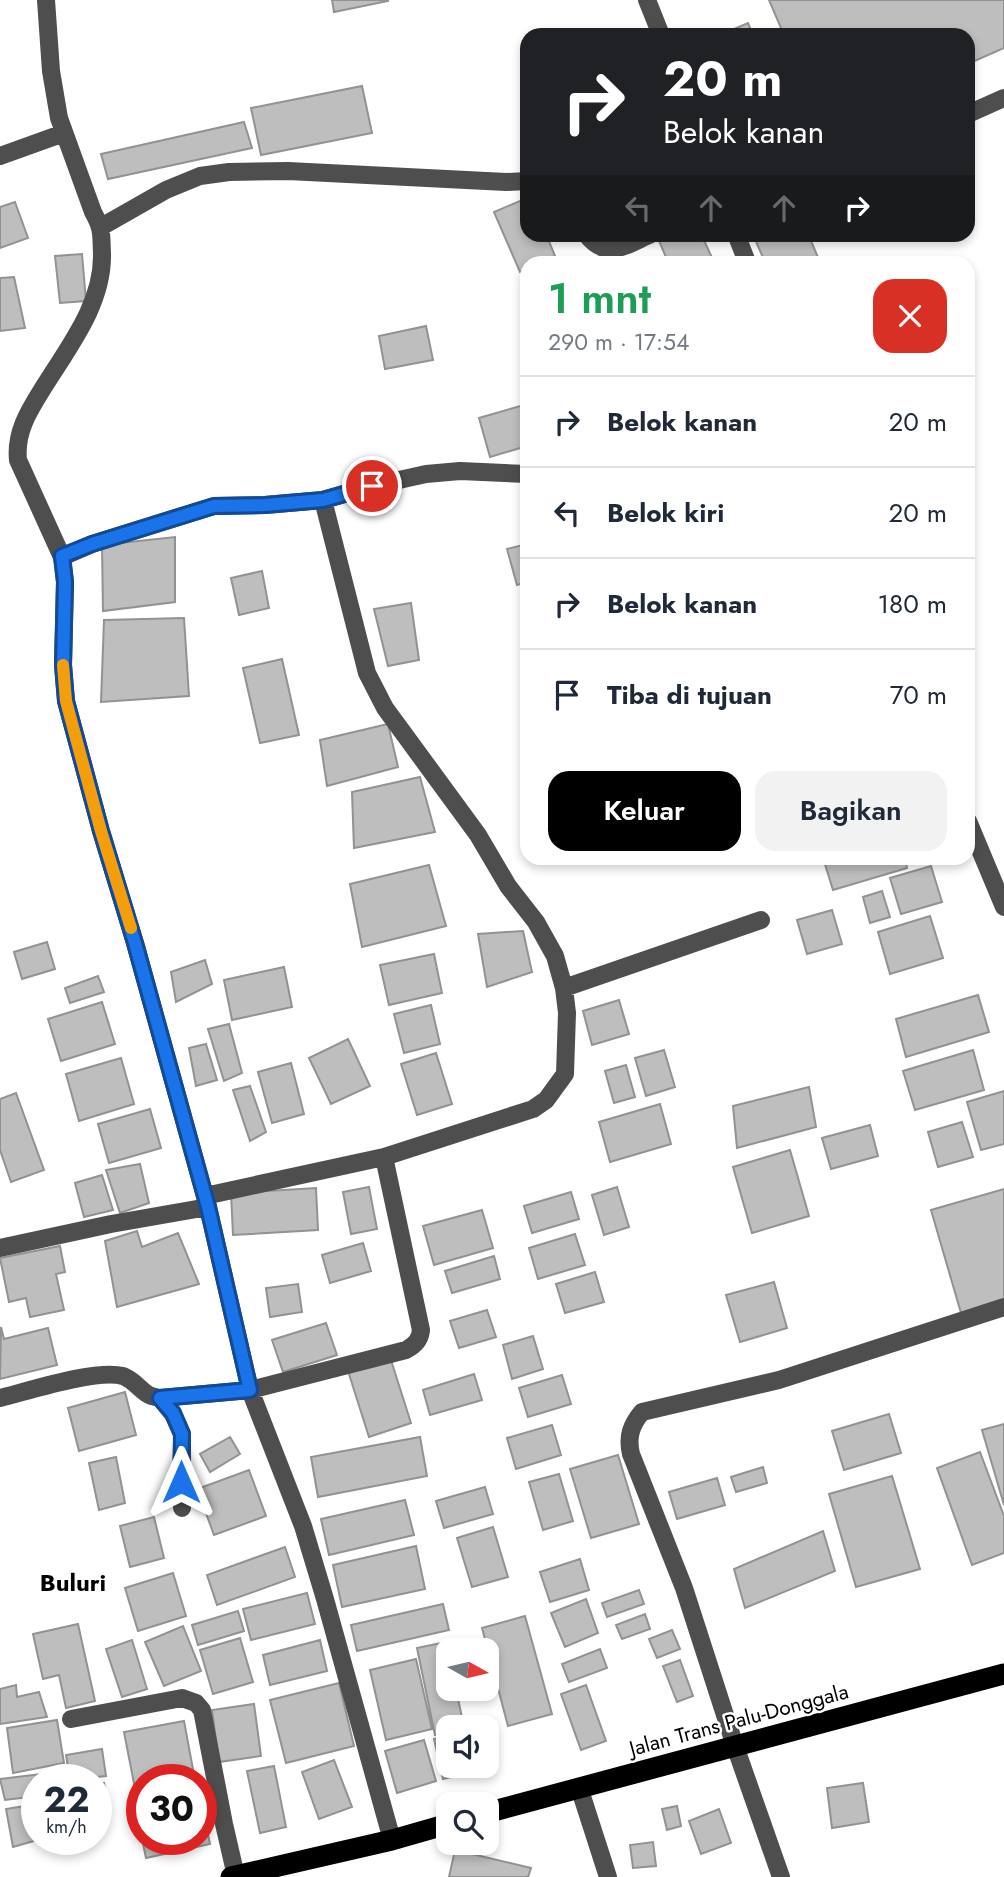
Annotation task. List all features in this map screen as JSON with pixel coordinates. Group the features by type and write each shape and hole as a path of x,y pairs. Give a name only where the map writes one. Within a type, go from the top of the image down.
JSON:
{"highway":[{"name":"Jalan Trans Palu-Donggala","path":"499,1809 1004,1674"},
{"path":"234,1876 436,1827"}],"street":[{"path":"46,0 51,71 59,118 101,227 102,269 96,295 82,326 24,418 17,449 18,460 62,556 65,582 63,665 66,701 207,1201 250,1390 303,1526 392,1840"},
{"path":"647,0 658,28"},
{"path":"975,111 1004,98"},
{"path":"0,156 64,133"},
{"path":"101,227 166,191 200,176 288,171 520,181"},
{"path":"594,242 599,247 610,250 630,242"},
{"path":"62,556 214,506 323,500 426,474 460,471 520,474"},
{"path":"0,1248 111,1224 384,1157 533,1109 546,1100 565,1074 567,1013 564,988 555,956 536,922 508,886 478,835 385,708 367,673 323,500"},
{"path":"975,838 1004,907"},
{"path":"564,988 761,920"},
{"path":"0,1398 103,1375 123,1377 149,1395 160,1398 250,1390 413,1346 421,1330 384,1157"},
{"path":"780,1877 684,1588 631,1454 629,1435 642,1412 779,1380 1004,1307"},
{"path":"160,1398 173,1413 182,1434 182,1508"},
{"path":"71,1719 182,1698 196,1703 202,1710 234,1876"},
{"path":"579,1787 608,1877"}],"building":[{"path":"332,0 388,0 388,1 334,12"},
{"path":"769,0 1004,0 1004,48 975,61 975,28 781,28"},
{"path":"748,23 750,28 736,28"},
{"path":"362,86 372,133 261,155 251,108"},
{"path":"244,122 252,148 108,179 101,154"},
{"path":"520,201 520,242 549,242 555,256 520,256 520,272 494,212"},
{"path":"15,202 28,238 0,248 0,207"},
{"path":"660,242 705,242 711,256 665,256"},
{"path":"756,242 811,242 817,256 762,256"},
{"path":"82,254 86,301 60,303 55,256"},
{"path":"14,277 25,328 0,331 0,278"},
{"path":"426,326 433,360 385,369 379,336"},
{"path":"520,406 520,448 490,457 479,418"},
{"path":"175,537 175,602 103,611 102,545"},
{"path":"520,546 520,584 517,585 507,549"},
{"path":"262,571 269,608 239,615 231,578"},
{"path":"411,603 419,660 388,666 374,609"},
{"path":"184,618 189,696 101,702 104,620"},
{"path":"282,659 299,735 260,743 243,668"},
{"path":"388,724 398,767 327,786 320,740"},
{"path":"420,777 435,832 354,848 352,792"},
{"path":"429,865 446,926 362,947 350,884"},
{"path":"825,865 906,865 907,868 833,890"},
{"path":"931,866 942,902 901,914 890,878"},
{"path":"882,891 890,917 870,923 863,897"},
{"path":"832,910 842,944 807,954 797,920"},
{"path":"930,916 943,958 890,974 878,932"},
{"path":"523,931 532,972 487,987 478,934"},
{"path":"47,942 55,969 22,979 14,952"},
{"path":"434,954 442,993 389,1005 380,965"},
{"path":"205,960 212,984 176,1002 171,972"},
{"path":"284,967 292,1007 232,1020 224,980"},
{"path":"98,976 104,992 70,1003 65,988"},
{"path":"978,995 989,1032 906,1057 896,1019"},
{"path":"619,1000 629,1034 592,1045 583,1011"},
{"path":"102,1002 115,1044 61,1061 48,1019"},
{"path":"431,1005 440,1044 404,1053 394,1014"},
{"path":"229,1024 242,1073 224,1081 208,1029"},
{"path":"348,1039 370,1086 331,1104 309,1058"},
{"path":"206,1044 217,1080 196,1086 189,1048"},
{"path":"664,1050 675,1087 646,1096 635,1058"},
{"path":"973,1050 984,1090 915,1110 903,1071"},
{"path":"436,1053 452,1104 417,1115 401,1064"},
{"path":"121,1058 134,1104 79,1121 66,1074"},
{"path":"291,1063 304,1114 272,1123 258,1072"},
{"path":"626,1065 635,1097 614,1103 605,1071"},
{"path":"250,1086 266,1132 250,1141 233,1090"},
{"path":"809,1087 816,1127 737,1148 733,1106"},
{"path":"1004,1091 1004,1144 981,1150 967,1102"},
{"path":"16,1093 44,1170 11,1182 0,1150 0,1099"},
{"path":"660,1104 671,1144 610,1162 599,1122"},
{"path":"150,1109 161,1148 109,1163 98,1124"},
{"path":"962,1122 973,1157 938,1167 928,1132"},
{"path":"870,1125 878,1156 831,1169 822,1138"},
{"path":"790,1150 809,1216 752,1233 733,1167"},
{"path":"140,1164 149,1203 120,1213 106,1170"},
{"path":"102,1175 113,1210 84,1217 75,1183"},
{"path":"369,1187 377,1229 351,1234 343,1192"},
{"path":"617,1187 629,1227 604,1235 592,1195"},
{"path":"316,1188 318,1230 233,1235 231,1193"},
{"path":"1004,1189 1004,1300 961,1313 931,1210"},
{"path":"571,1192 579,1219 532,1233 524,1206"},
{"path":"482,1210 493,1248 434,1265 423,1226"},
{"path":"137,1231 142,1247 178,1233 199,1284 117,1307 105,1241"},
{"path":"575,1234 585,1265 538,1279 529,1248"},
{"path":"363,1243 371,1271 330,1283 322,1255"},
{"path":"60,1246 65,1272 56,1274 64,1310 30,1317 26,1298 9,1302 0,1258"},
{"path":"494,1256 500,1279 452,1293 445,1271"},
{"path":"595,1272 604,1302 565,1313 556,1284"},
{"path":"774,1282 787,1328 740,1342 726,1295"},
{"path":"298,1284 302,1312 270,1317 266,1288"},
{"path":"487,1310 496,1337 459,1348 450,1321"},
{"path":"326,1323 337,1355 283,1372 272,1340"},
{"path":"1,1327 4,1339 48,1328 57,1365 0,1379"},
{"path":"533,1336 543,1369 512,1379 503,1345"},
{"path":"390,1357 411,1423 369,1437 348,1371"},
{"path":"474,1374 482,1400 430,1415 423,1390"},
{"path":"562,1375 571,1404 528,1417 519,1388"},
{"path":"125,1392 136,1435 79,1451 68,1408"},
{"path":"889,1414 901,1453 844,1470 832,1431"},
{"path":"1004,1424 1004,1505 982,1430"},
{"path":"552,1425 561,1455 516,1469 507,1438"},
{"path":"230,1437 240,1454 210,1472 200,1454"},
{"path":"420,1437 427,1476 318,1497 311,1457"},
{"path":"980,1452 1004,1516 1004,1553 972,1565 937,1468"},
{"path":"618,1455 639,1524 591,1538 570,1469"},
{"path":"116,1457 125,1503 99,1510 89,1463"},
{"path":"763,1467 767,1483 736,1492 731,1477"},
{"path":"249,1470 266,1516 214,1535 197,1489"},
{"path":"559,1474 573,1521 543,1530 529,1482"},
{"path":"892,1476 920,1569 856,1587 829,1494"},
{"path":"717,1478 725,1505 677,1519 669,1492"},
{"path":"485,1487 493,1514 444,1528 436,1501"},
{"path":"405,1500 414,1535 329,1555 321,1519"},
{"path":"154,1517 164,1558 130,1567 120,1526"},
{"path":"493,1527 508,1577 472,1587 457,1538"},
{"path":"823,1531 835,1571 745,1608 734,1569"},
{"path":"416,1546 425,1589 342,1607 333,1565"},
{"path":"285,1547 295,1577 217,1605 207,1575"},
{"path":"580,1559 589,1590 550,1602 540,1572"},
{"path":"173,1573 186,1616 138,1631 125,1588"},
{"path":"639,1590 644,1604 607,1617 602,1603"},
{"path":"307,1593 315,1624 251,1640 243,1609"},
{"path":"586,1599 598,1633 565,1647 551,1613"},
{"path":"443,1604 449,1630 357,1651 351,1625"},
{"path":"238,1611 244,1631 198,1645 192,1625"},
{"path":"645,1614 650,1629 622,1639 616,1625"},
{"path":"525,1616 552,1714 508,1726 499,1692 499,1638 485,1638 482,1628"},
{"path":"78,1624 95,1701 66,1708 59,1675 43,1679 33,1634"},
{"path":"183,1626 201,1671 164,1686 145,1642"},
{"path":"672,1630 680,1649 657,1658 649,1639"},
{"path":"240,1638 253,1682 213,1694 200,1650"},
{"path":"132,1640 147,1689 122,1697 106,1649"},
{"path":"320,1640 327,1671 270,1685 263,1655"},
{"path":"436,1644 436,1701 459,1701 461,1715 436,1715 435,1735 417,1648"},
{"path":"600,1649 607,1668 569,1682 562,1664"},
{"path":"416,1659 432,1729 386,1740 370,1670"},
{"path":"680,1660 693,1696 677,1702 663,1666"},
{"path":"339,1683 354,1746 286,1763 270,1700"},
{"path":"16,1685 17,1697 39,1692 47,1717 0,1724 0,1689"},
{"path":"586,1685 606,1741 581,1750 561,1694"},
{"path":"254,1704 261,1756 219,1762 212,1710"},
{"path":"57,1720 64,1763 21,1764 21,1771 13,1773 7,1728"},
{"path":"184,1721 192,1764 130,1764 124,1732"},
{"path":"424,1740 436,1781 397,1793 385,1751"},
{"path":"102,1749 104,1764 67,1764 66,1755"},
{"path":"334,1760 352,1807 319,1819 302,1772"},
{"path":"274,1766 286,1827 260,1833 247,1771"},
{"path":"21,1776 21,1798 5,1800 0,1779"},
{"path":"863,1783 869,1822 832,1828 827,1788"},
{"path":"677,1806 681,1826 667,1830 662,1809"},
{"path":"21,1807 21,1845 13,1847 6,1809"},
{"path":"719,1809 731,1843 701,1854 689,1821"},
{"path":"653,1842 656,1866 633,1868 630,1845"},
{"path":"454,1855 476,1855 531,1868 528,1877 449,1877"}],"slow traffic":[{"path":"63,665 66,701 101,831 131,928"}],"district":[{"name":"Buluri","path":"73,1583"}],"route":[{"path":"181,1482 182,1434 173,1413 160,1398 250,1390 208,1207 66,701 63,665 65,582 62,556 214,506 323,500 372,486"}]}
